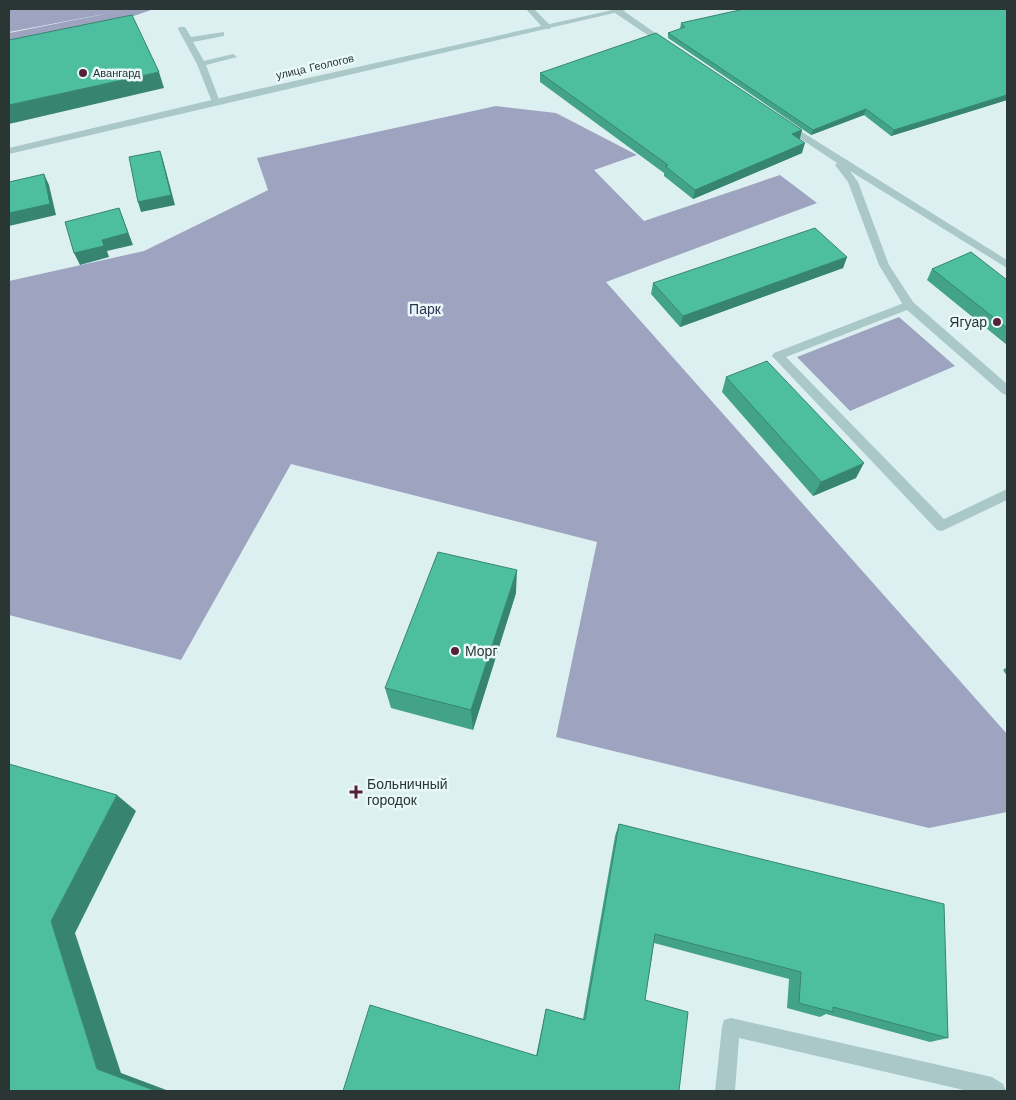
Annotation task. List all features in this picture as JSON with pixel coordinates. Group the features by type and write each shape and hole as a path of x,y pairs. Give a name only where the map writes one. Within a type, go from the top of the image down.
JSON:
{"street":[{"path":"530,9 548,27"},
{"path":"622,10 674,49"},
{"name":"улица Геологов","path":"9,152 216,102 622,10"},
{"path":"182,29 201,64 216,102"},
{"path":"188,40 221,34"},
{"path":"201,64 234,57"},
{"path":"778,119 834,157 1007,265"},
{"path":"834,157 853,182 884,265 909,305 1007,391"},
{"path":"909,305 778,356 942,526 1007,494"},
{"path":"725,1091 731,1027 992,1087 996,1091"}],"green space":[{"path":"9,9 154,9 125,19 9,42 9,33 120,11 9,32"},
{"name":"Парк","path":"496,106 556,113 637,155 594,170 644,221 780,175 817,203 606,282 1007,734 1007,812 929,828 556,737 597,542 291,464 181,660 9,615 9,281 144,251 268,190 257,158"},
{"path":"899,317 955,366 850,411 797,357"}],"building":[{"path":"744,9 1007,9 1007,95 894,130 866,109 813,130 668,33 685,27 681,23"},
{"name":"Авангард","path":"132,15 159,72 9,105 9,40"},
{"path":"656,33 802,130 792,134 805,143 695,190 665,166 668,165 540,73"},
{"path":"160,151 171,195 138,202 129,157"},
{"path":"44,174 50,204 9,213 9,182"},
{"path":"119,208 128,233 102,240 104,246 74,253 65,222"},
{"path":"815,228 847,257 683,316 653,283"},
{"path":"971,252 1007,280 1007,328 932,269"},
{"path":"767,361 864,463 821,482 726,377"},
{"name":"Морг","path":"438,552 517,570 471,710 385,688"},
{"path":"9,764 117,795 51,921 97,1069 156,1091 9,1091"},
{"path":"619,824 944,904 948,1038 833,1007 833,1012 799,1003 801,972 655,934 645,1000 688,1012 679,1091 343,1091 370,1005 537,1056 546,1009 585,1020"}],"place":[{"name":"Авангард","path":"83,73"},
{"name":"Ягуар","path":"997,322"},
{"name":"Морг","path":"455,651"},
{"name":"Больничный городок","path":"356,792"}]}
